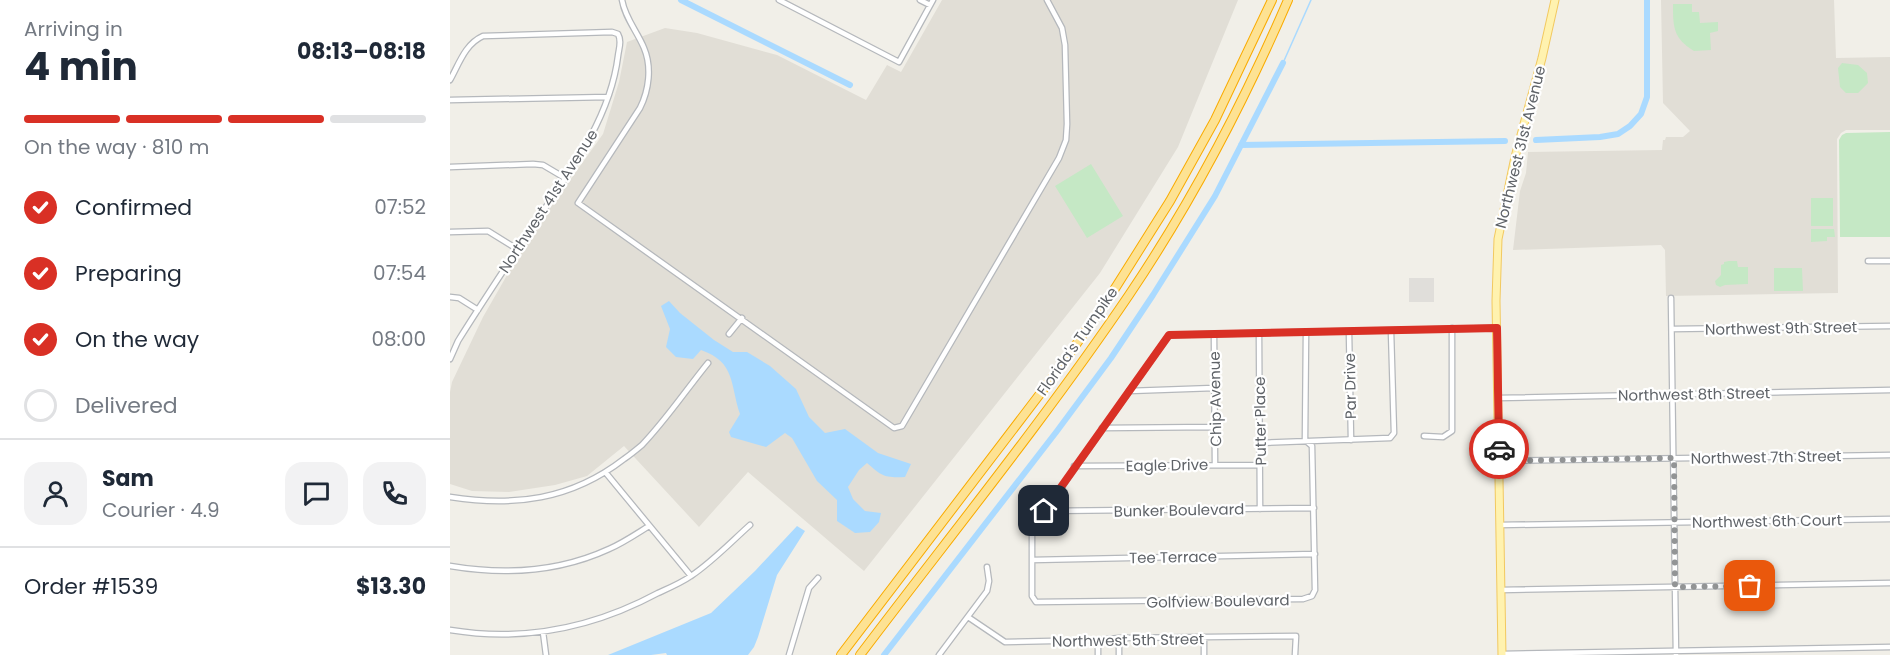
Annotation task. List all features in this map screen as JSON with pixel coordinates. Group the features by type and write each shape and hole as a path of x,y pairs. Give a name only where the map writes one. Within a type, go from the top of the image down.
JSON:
{"highway":[{"name":"Florida's Turnpike","path":"841,655 1059,369 1114,290 1170,201 1215,120 1272,0"},
{"name":"Florida's Turnpike","path":"860,655 1072,376 1129,294 1184,207 1222,137 1273,36 1288,0"}],"main road":[{"name":"Northwest 31st Avenue","path":"1502,654 1496,270 1498,239 1515,157 1555,0"}],"street":[{"path":"622,0 626,16 645,48 649,80 646,96 578,203 894,428 902,426 1059,158 1066,140 1065,45 1062,28 1047,0"},
{"path":"779,0 898,62 931,3 920,0"},
{"name":"Northwest 41st Avenue","path":"450,80 465,51 475,40 492,35 612,32 618,34 620,38 617,66 608,97 591,135 458,341 450,359"},
{"path":"450,100 608,97"},
{"path":"450,167 533,164 543,165 565,178"},
{"path":"450,232 488,231 517,249"},
{"path":"1868,261 1890,261"},
{"path":"450,297 459,298 478,310"},
{"path":"1671,298 1676,653"},
{"path":"729,334 742,318"},
{"name":"Northwest 9th Street","path":"1672,329 1890,326"},
{"path":"1424,436 1443,437 1452,431 1452,328"},
{"path":"1032,560 1032,529 1068,479 1074,466 1169,335 1497,328"},
{"path":"1260,443 1390,438 1394,434 1391,331"},
{"name":"Par Drive","path":"1349,332 1352,440"},
{"name":"Putter Place","path":"1259,333 1260,509"},
{"name":"Golfview Boulevard","path":"1032,560 1032,596 1036,602 1303,599 1312,596 1315,590 1314,508 1312,446 1305,440 1306,333"},
{"name":"Chip Avenue","path":"1214,334 1215,465"},
{"path":"450,497 495,502 526,500 578,487 606,473 640,446 708,363"},
{"path":"1129,391 1215,388"},
{"name":"Northwest 8th Street","path":"1498,398 1890,390"},
{"path":"1102,428 1215,427"},
{"name":"Northwest 7th Street","path":"1499,461 1890,455"},
{"name":"Eagle Drive","path":"1074,466 1260,465"},
{"path":"606,473 690,576"},
{"name":"Bunker Boulevard","path":"1044,511 1314,508"},
{"name":"Northwest 6th Court","path":"1500,525 1890,519"},
{"path":"450,630 503,635 543,632 589,622 630,608 690,576 750,525"},
{"path":"450,566 502,572 541,568 586,558 610,548 649,526"},
{"name":"Tee Terrace","path":"1032,560 1314,554"},
{"path":"939,655 987,591 989,581 987,567"},
{"path":"789,655 809,588 818,578"},
{"path":"1501,590 1890,584"},
{"name":"Northwest 5th Street","path":"968,617 1005,642 1296,636 1296,655"},
{"path":"543,632 546,655"},
{"path":"1119,638 1119,655"},
{"path":"1204,638 1204,655"},
{"path":"1098,640 1098,655"},
{"path":"1502,654 1676,653 1890,647"}],"shaded area":[{"path":"942,0 1238,0 1178,147 1100,273 864,571 748,472 699,527 624,446 587,476 555,485 509,492 472,491 450,484 450,392 452,382 483,317 526,242 603,134 619,82 627,42 665,28 697,33 777,55 866,100 887,65 901,72"},
{"path":"1661,0 1834,0 1836,58 1890,57 1890,130 1846,130 1837,139 1838,293 1666,296 1665,250 1661,245 1513,250 1520,191 1526,173 1528,152 1662,150 1663,140 1666,137 1683,137 1690,131 1663,103"},
{"path":"1409,278 1434,278 1434,302 1409,302"}],"green space":[{"path":"1673,4 1692,4 1692,12 1699,12 1700,23 1718,22 1718,31 1710,33 1711,50 1694,51 1682,41 1674,26"},
{"path":"1842,63 1858,65 1867,73 1868,83 1858,93 1846,93 1840,87 1838,68"},
{"path":"1890,132 1890,237 1840,237 1839,140 1846,133"},
{"path":"1091,164 1123,216 1087,238 1055,186"},
{"path":"1811,198 1833,198 1833,226 1811,226"},
{"path":"1811,229 1834,229 1835,237 1827,237 1827,241 1811,242"},
{"path":"1729,261 1737,261 1738,267 1748,267 1748,284 1720,287 1716,285 1715,281 1721,275 1721,265"},
{"path":"1774,268 1802,268 1803,291 1774,291"}],"water":[{"path":"669,301 680,313 714,340 733,352 747,352 770,366 796,389 809,417 825,433 845,429 878,453 911,464 905,477 898,477 884,475 867,463 859,470 848,487 853,499 865,511 881,513 879,522 870,532 855,533 837,521 837,500 817,481 792,438 785,433 766,447 731,437 729,432 740,414 730,376 720,361 701,350 693,359 676,357 666,347 670,329 661,306"},
{"path":"797,526 805,531 777,575 758,637 748,655 667,655 666,653 608,655 711,613"}],"waterway":[{"path":"681,0 850,85"},
{"path":"1283,63 1311,0"},
{"path":"1536,140 1618,134 1630,126 1641,114 1647,97 1647,0"},
{"path":"884,655 1111,358 1215,196 1283,63"},
{"path":"1241,145 1505,141"}],"way so far":[{"path":"1499,449 1499,461 1674,458 1675,587 1750,586"}],"route":[{"path":"1044,511 1169,335 1497,328 1499,449"}]}
